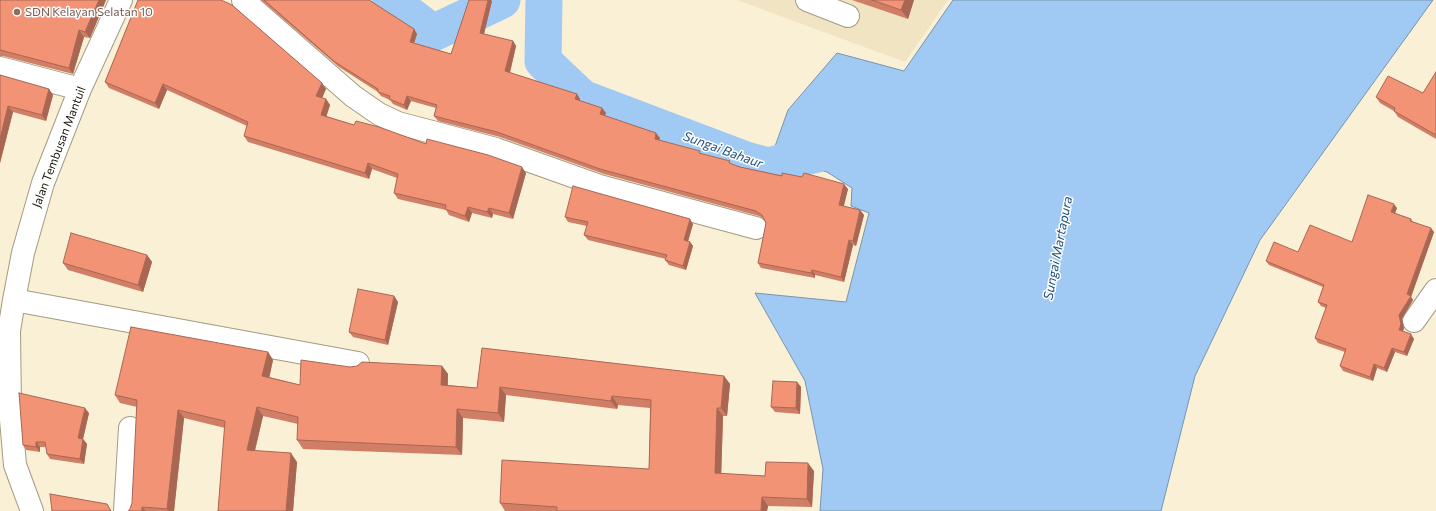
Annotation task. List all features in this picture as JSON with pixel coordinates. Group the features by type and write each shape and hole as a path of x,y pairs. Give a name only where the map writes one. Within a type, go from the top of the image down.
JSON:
{"street":[{"name":"Jalan Tembusan Mantuil","path":"32,511 7,465 10,408 9,332 14,300 23,253 43,183 80,89 121,0"},
{"path":"243,0 353,96 379,114 398,123 496,149 600,186 756,228"},
{"path":"807,0 848,16"},
{"path":"0,68 80,89"},
{"path":"1414,321 1436,290"},
{"path":"14,300 358,362"},
{"path":"125,511 130,428"}],"shaded area":[{"path":"737,0 948,0 905,62"}],"water":[{"name":"Sungai Martapura","path":"953,0 1433,0 1260,240 1195,376 1161,511 820,511 823,469 805,381 755,293 846,302 869,213 851,206 852,188 827,172 809,167 802,174 768,166 788,110 837,53 904,71"}],"building":[{"path":"0,0 99,0 85,32 79,30 69,68 0,50"},
{"path":"138,0 221,0 232,5 322,83 316,96 326,99 321,115 354,125 356,121 379,127 426,144 427,139 488,155 522,167 509,213 489,208 487,212 468,207 465,216 445,209 446,205 394,193 398,174 368,163 365,173 244,136 248,122 163,84 155,103 105,82"},
{"path":"264,0 369,0 414,29 410,42 451,54 469,0 488,0 480,33 513,41 505,71 577,94 575,99 602,108 600,114 656,133 655,139 700,151 699,153 730,161 729,163 740,167 782,176 782,173 802,177 804,173 844,184 839,205 860,210 853,241 849,240 841,277 812,270 811,273 758,263 766,223 762,215 756,211 600,169 497,132 434,116 437,105 407,96 404,105 389,99 390,96 378,92 378,89 335,62"},
{"path":"872,0 905,0 901,10"},
{"path":"1436,72 1436,135 1394,111 1395,108 1376,97 1388,76 1423,93"},
{"path":"0,75 49,89 42,115 8,106 0,139"},
{"path":"573,186 690,219 684,240 690,242 683,266 665,260 667,255 584,235 588,222 565,217"},
{"path":"1368,195 1394,204 1391,212 1411,219 1410,221 1431,228 1407,294 1411,296 1399,315 1401,324 1399,330 1411,334 1404,352 1392,348 1384,368 1374,364 1370,377 1340,366 1346,349 1315,338 1327,305 1318,302 1324,285 1266,261 1274,242 1298,252 1310,225 1352,242"},
{"path":"71,233 147,255 138,285 63,263"},
{"path":"358,289 394,296 385,340 349,332"},
{"path":"131,327 268,352 262,376 300,385 301,360 350,367 357,366 362,362 442,366 441,385 477,388 482,348 724,376 721,408 717,408 715,473 765,476 766,462 808,463 807,499 762,497 761,511 557,511 557,507 500,503 502,460 649,469 651,400 612,396 611,401 500,387 498,413 457,409 456,447 297,440 298,417 257,407 247,450 291,453 286,511 218,511 225,421 178,410 167,509 142,507 142,511 128,511 132,503 137,400 115,395"},
{"path":"773,381 797,382 796,408 771,407"},
{"path":"19,393 85,408 78,438 83,439 80,459 47,454 45,442 36,442 36,447 23,445"},
{"path":"50,494 107,504 111,511 52,511"}],"waterway":[{"name":"Sungai Bahaur","path":"390,0 433,33 502,0"},
{"name":"Sungai Bahaur","path":"544,0 543,61 582,98 746,160 768,166 817,154"}],"place":[{"name":"SDN Kelayan Selatan 10","path":"17,12"}]}
